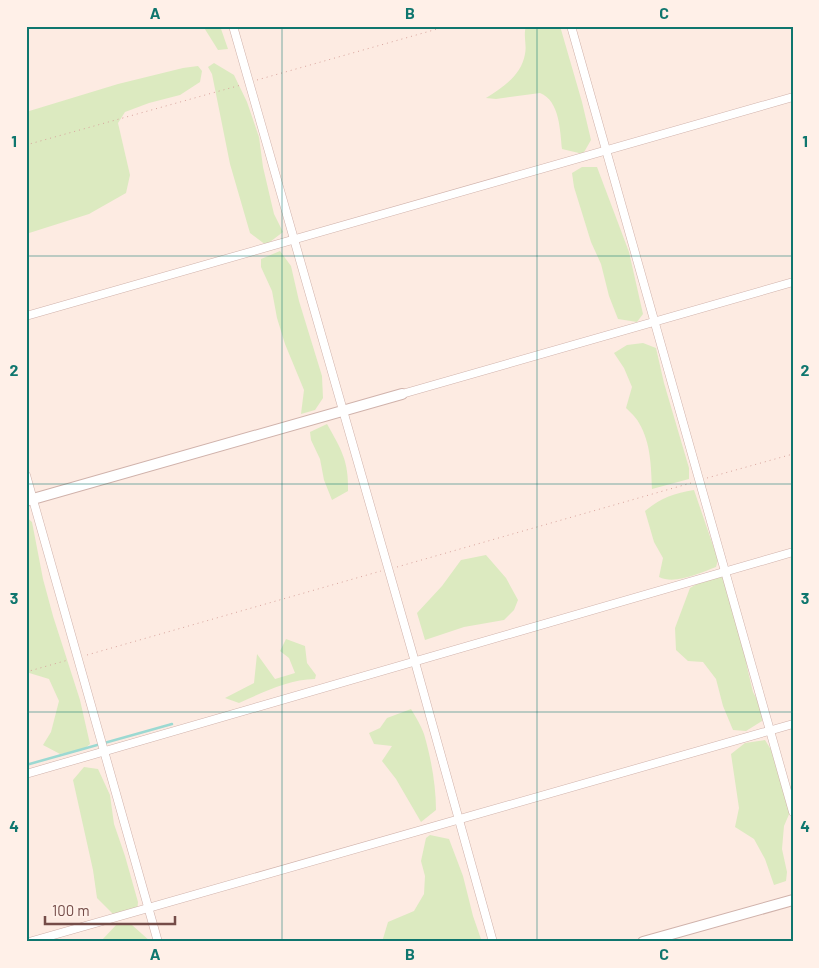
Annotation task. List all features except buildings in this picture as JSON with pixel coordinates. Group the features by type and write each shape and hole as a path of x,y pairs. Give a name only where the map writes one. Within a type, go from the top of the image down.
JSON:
{"street":[{"path":"233,26 415,662 492,942"},
{"path":"571,26 793,812"},
{"path":"26,316 793,97"},
{"path":"30,500 793,282"},
{"path":"26,475 30,500 78,657 158,942"},
{"path":"26,774 793,552"},
{"path":"29,942 793,724"},
{"path":"643,942 793,900"}],"path":[{"path":"26,145 448,26"},
{"path":"26,672 793,454"}],"green space":[{"path":"203,26 220,26 228,49 218,50"},
{"path":"526,26 560,26 591,140 583,154 562,149 558,117 547,97 540,93 496,99 486,98 505,85 520,69 526,47"},
{"path":"214,63 234,75 247,102 259,137 263,167 274,214 283,232 266,245 250,233 230,164 212,74 208,67"},
{"path":"198,66 202,71 200,82 180,95 149,103 125,112 118,123 130,175 126,193 89,214 26,234 26,112 118,84"},
{"path":"582,167 597,167 629,252 643,314 637,322 618,319 609,296 601,264 591,242 574,187 572,173"},
{"path":"280,251 291,266 299,301 322,376 323,398 315,410 301,414 304,390 285,344 277,318 272,291 261,267 261,259"},
{"path":"643,343 656,348 664,383 689,468 689,479 652,489 650,455 646,439 638,421 626,408 632,387 624,368 614,353 627,345"},
{"path":"327,424 343,456 348,481 348,491 332,500 324,480 320,459 311,440 310,432"},
{"path":"694,490 718,560 716,567 680,579 672,580 659,577 663,558 654,542 645,511 668,497"},
{"path":"26,517 32,522 43,579 80,700 90,744 84,749 60,754 43,745 51,732 59,701 49,679 26,672"},
{"path":"486,555 506,578 518,600 514,610 504,620 464,627 425,640 417,613 442,586 461,560"},
{"path":"723,576 743,635 747,667 753,692 762,709 762,721 746,731 733,730 723,706 716,679 703,662 688,661 676,650 675,628 690,588 702,581"},
{"path":"286,639 305,646 307,663 316,675 315,679 295,681 239,703 225,698 254,683 257,654 275,679 295,673 289,658 280,651"},
{"path":"411,709 424,734 431,762 435,791 436,810 421,822 396,779 382,761 392,746 374,744 369,733 380,728 387,718"},
{"path":"765,740 775,756 790,812 784,826 782,849 787,872 786,881 774,885 765,859 754,839 735,827 739,808 731,754 745,743"},
{"path":"84,767 98,769 110,795 114,824 138,902 137,912 113,914 97,898 93,870 73,780"},
{"path":"430,835 449,839 463,876 482,942 382,942 388,922 414,911 424,894 425,876 421,861 426,838"},
{"path":"118,923 132,925 151,942 102,942"}],"waterway":[{"path":"26,765 172,724"}]}
